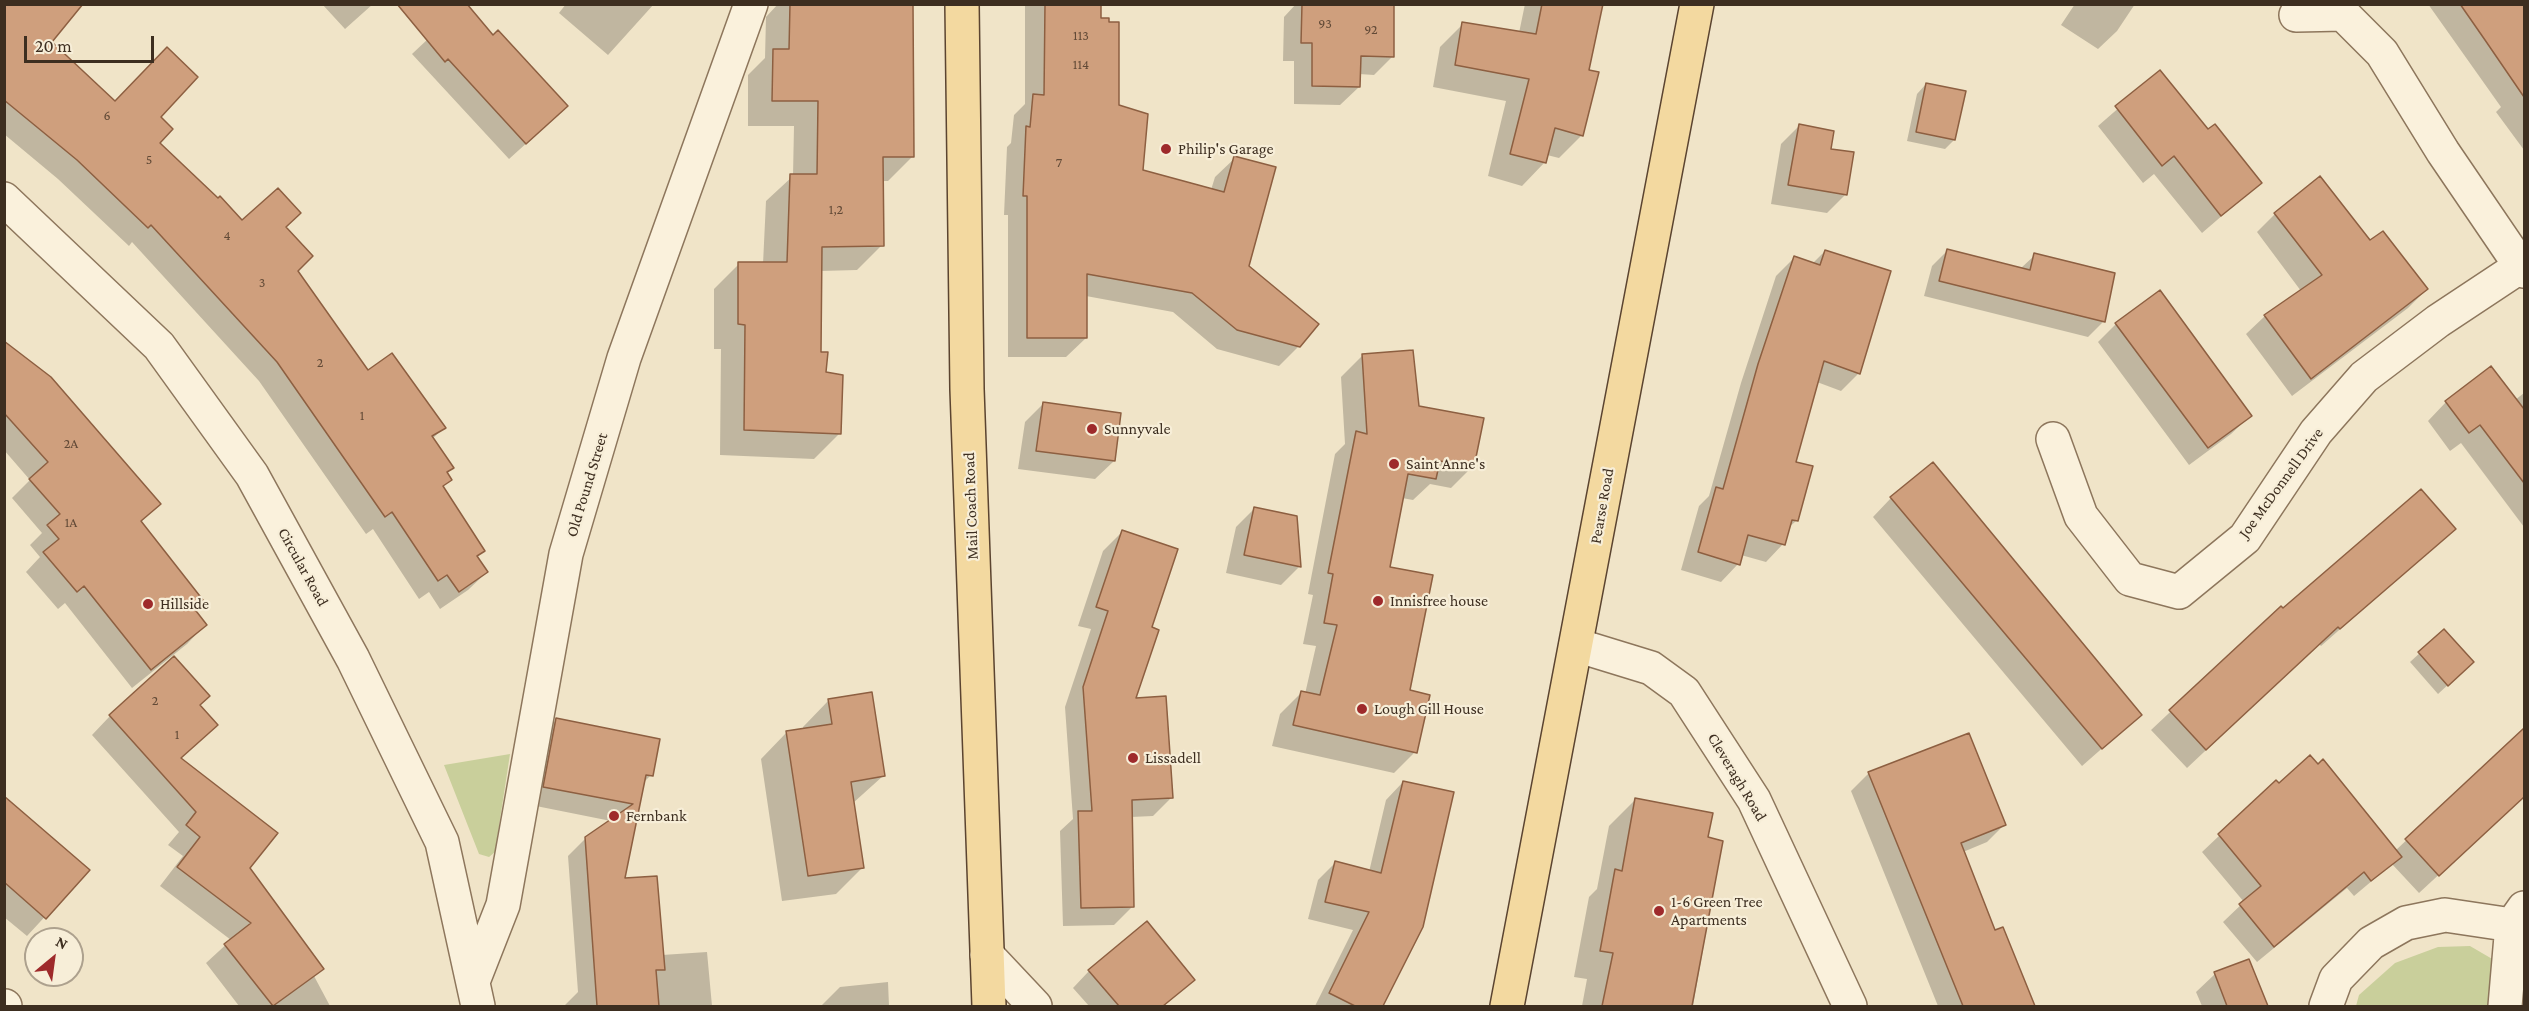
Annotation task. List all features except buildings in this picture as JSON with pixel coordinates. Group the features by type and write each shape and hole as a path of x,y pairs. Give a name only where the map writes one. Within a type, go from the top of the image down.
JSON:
{"main road":[{"name":"Mail Coach Road","path":"962,4 967,389 989,1006"},
{"name":"Pearse Road","path":"1508,1006 1697,4"}],"street":[{"name":"Old Pound Street","path":"476,993 503,905 566,554 624,358 751,4"},
{"name":"Joe McDonnell Drive","path":"2053,439 2081,516 2130,579 2179,592 2245,538 2316,432 2364,377 2438,321 2523,269 2442,152 2382,53 2343,14 2296,15"},
{"name":"Circular Road","path":"4,199 159,345 252,475 353,659 442,842 476,993"},
{"name":"Cleveragh Road","path":"1576,645 1650,668 1684,692 1754,800 1850,1006"},
{"path":"2326,1006 2336,979 2371,943 2406,923 2445,915 2518,916 2505,1006"},
{"path":"987,956 1035,1006"}],"green space":[{"path":"510,754 495,852 489,857 479,854 444,765"},
{"path":"2470,946 2494,960 2492,1006 2356,1006 2359,995 2395,963 2438,947"}],"place":[{"name":"Philip's Garage","path":"1166,149"},
{"name":"Sunnyvale","path":"1092,429"},
{"name":"Saint Anne's","path":"1394,464"},
{"name":"Innisfree house","path":"1378,601"},
{"name":"Hillside","path":"148,604"},
{"name":"Lough Gill House","path":"1362,709"},
{"name":"Lissadell","path":"1133,758"},
{"name":"Fernbank","path":"614,816"},
{"name":"1-6 Green Tree Apartments","path":"1659,911"}]}
